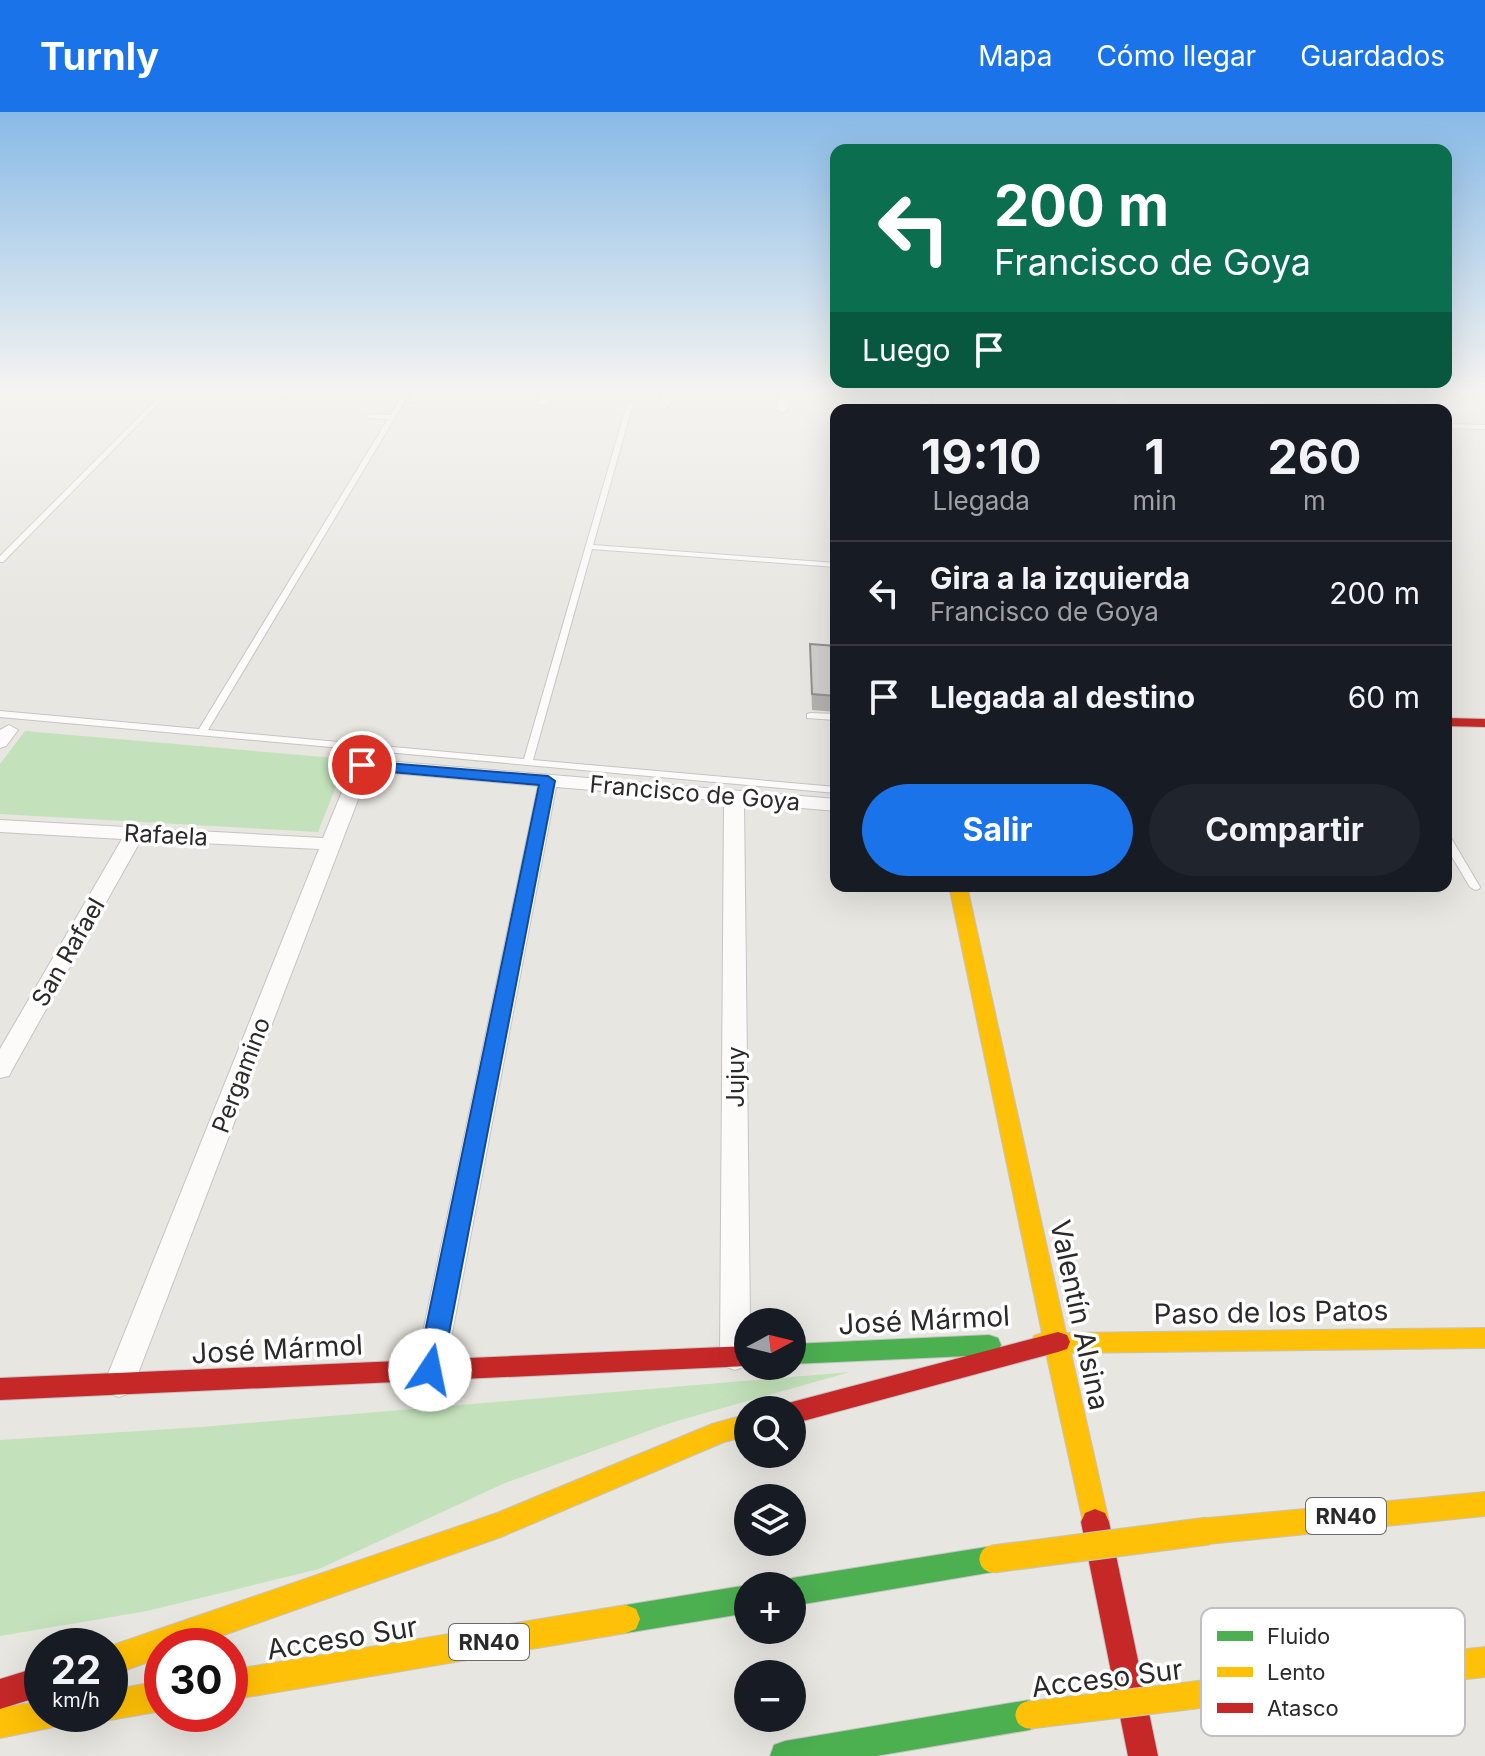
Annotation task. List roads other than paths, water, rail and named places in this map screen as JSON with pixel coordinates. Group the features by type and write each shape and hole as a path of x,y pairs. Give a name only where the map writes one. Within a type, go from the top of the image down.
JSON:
{"main road":[{"path":"1452,722 1485,723"},
{"name":"Valentín Alsina","path":"959,892 1058,1342 1143,1756"},
{"name":"Paso de los Patos","path":"1058,1342 1485,1338"},
{"path":"806,1409 1058,1342"},
{"name":"José Mármol","path":"806,1353 1058,1342"},
{"name":"José Mármol","path":"0,1389 734,1356"},
{"path":"128,1655 501,1524 734,1429"},
{"name":"RN40","path":"806,1590 993,1559 1208,1531 1485,1504"},
{"name":"Acceso Sur","path":"248,1682 734,1601"},
{"name":"Acceso Sur","path":"1465,1664 1485,1662"},
{"path":"0,1694 24,1687"},
{"name":"Acceso Sur","path":"785,1756 1029,1715 1201,1694"},
{"path":"0,1723 24,1719"}],"street":[{"name":"Francisco de Goya","path":"362,765 830,805"},
{"name":"Pergamino","path":"119,1384 362,765"},
{"path":"430,1370 548,781"},
{"name":"Jujuy","path":"734,797 741,1308"},
{"name":"Rafaela","path":"0,826 331,844"},
{"name":"San Rafael","path":"0,1070 135,833"}],"lane":[{"path":"0,560 95,465"},
{"path":"202,732 363,465"},
{"path":"528,762 613,465"},
{"path":"589,547 830,565"},
{"path":"810,716 830,717"},
{"path":"3,729 202,732 830,789"},
{"path":"1452,848 1475,887"}]}
